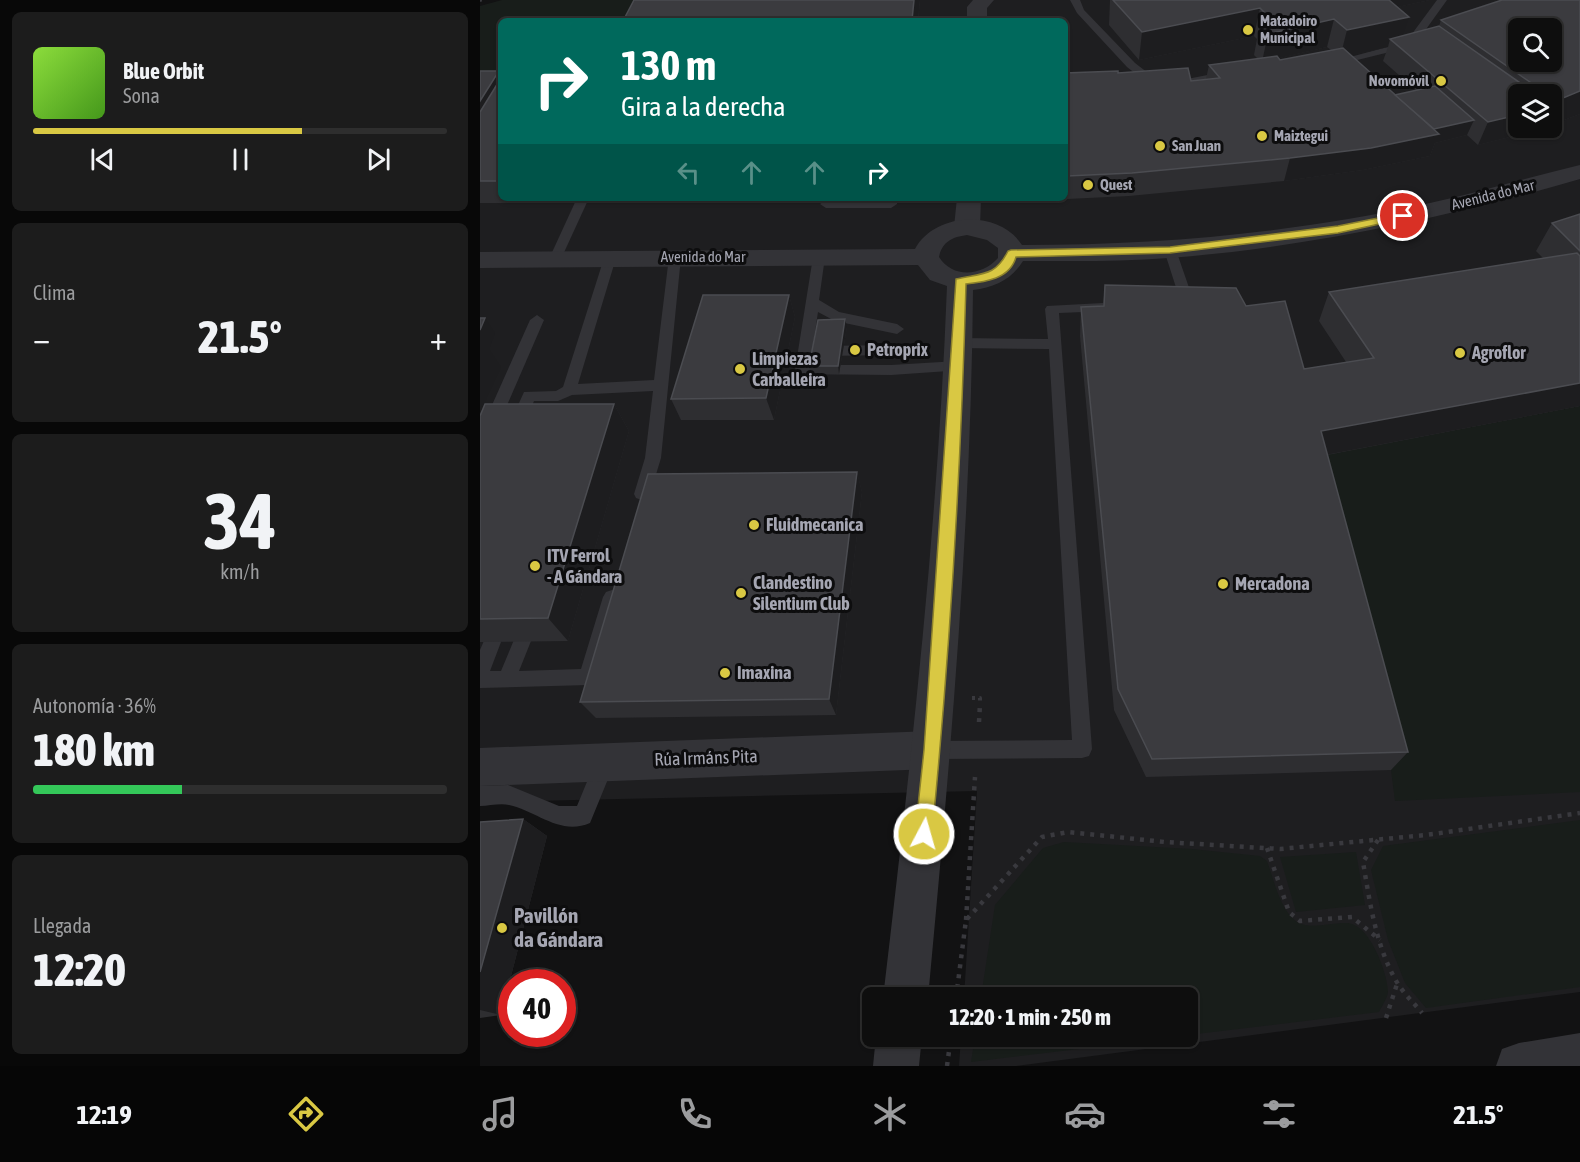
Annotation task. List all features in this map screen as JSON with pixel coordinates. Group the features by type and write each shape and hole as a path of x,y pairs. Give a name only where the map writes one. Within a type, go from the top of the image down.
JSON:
{"street":[{"path":"977,18 977,8 984,0"},
{"name":"Avenida do Mar","path":"1011,253 1170,250 1338,230 1576,176"},
{"path":"967,227 969,201"},
{"path":"967,227 986,229 1000,235 1009,244 1011,253 1009,262 991,277 960,282 938,274 930,267 926,257 932,241 939,236 967,227"},
{"name":"Avenida do Mar","path":"480,260 926,257"},
{"path":"906,987 932,750 958,354 960,282"},
{"name":"Rúa Irmáns Pita","path":"480,766 932,750"},
{"path":"896,1066 899,1047"},
{"path":"1519,1066 1580,1056"}],"lane":[{"path":"1075,0 1080,11 1131,65 1145,76 1187,82 1242,71"},
{"path":"1320,63 1332,64 1410,44 1442,0"},
{"path":"555,259 582,201"},
{"path":"826,204 891,204 891,201"},
{"path":"1170,250 1188,305 1177,305"},
{"path":"637,512 653,458 675,257"},
{"path":"819,257 812,302 813,332 805,351 802,370 891,370 958,354 1056,344"},
{"path":"553,411 564,393 610,258"},
{"path":"812,302 836,316 897,329"},
{"path":"932,750 1082,749 1052,309 1120,307"},
{"path":"480,449 537,321"},
{"path":"841,331 897,329"},
{"path":"891,370 897,329"},
{"path":"805,351 895,350"},
{"path":"515,431 529,396 586,390 606,394 660,385"},
{"path":"578,409 586,390"},
{"path":"480,680 588,676 617,578"},
{"path":"507,679 522,641"},
{"path":"480,674 492,642"},
{"path":"480,796 508,795 560,816 583,816 605,762"}],"path":[{"path":"957,987 966,920 980,699 969,698"},
{"path":"966,920 1041,837 1068,832 1165,842 1267,848 1378,839 1580,813"},
{"path":"1378,839 1364,862 1381,941 1397,983 1422,1013"},
{"path":"1267,848 1289,912 1300,921 1352,917 1381,941"},
{"path":"1386,1018 1397,983"},
{"path":"947,1066 950,1047"}],"shaded area":[{"path":"502,0 656,0 647,18 498,18 498,97 480,97 480,6"},
{"path":"656,0 1580,0 1580,992 1198,1042 1198,987 965,987 977,791 480,802 480,97 498,184 498,201 1068,201 1068,18 647,18"},
{"path":"1580,406 1580,792 1395,801 1391,770 1310,458"},
{"path":"1580,820 1580,987 1426,1008 1405,983 1388,940 1371,870 1383,846"},
{"path":"1064,842 1192,849 1260,856 1267,861 1286,910 1297,922 1315,926 1348,923 1356,926 1370,940 1381,962 1387,983 1388,991 1385,1002 1379,1012 1198,1034 1198,987 983,987 995,905 1043,848"},
{"path":"1356,852 1365,905 1296,912 1280,857"},
{"path":"960,1047 1161,1047 1016,1066 959,1066"},
{"path":"973,1047 1096,1047 971,1062"}],"building":[{"path":"634,0 914,0 912,18 625,18"},
{"path":"1113,0 1389,0 1409,17 1347,30 1334,19 1268,34 1260,27 1276,24 1260,8 1142,32"},
{"path":"1502,0 1580,0 1580,91 1562,98 1562,84 1533,84 1515,72 1562,72 1562,18 1508,18 1508,67 1441,20"},
{"path":"1439,26 1522,84 1508,84 1508,117 1488,122 1390,39"},
{"path":"1343,48 1439,134 1371,148 1290,158 1132,173 1068,176 1068,73 1118,71 1118,73 1188,68 1191,81 1220,78 1209,65 1277,56 1280,60"},
{"path":"480,71 498,71 498,73 480,101"},
{"path":"498,83 498,181 480,181 480,112"},
{"path":"1435,86 1474,120 1434,129 1395,95"},
{"path":"1580,214 1580,251 1552,223"},
{"name":"Mercadona","path":"1577,253 1580,256 1580,383 1321,431 1408,752 1152,759 1118,689 1081,307 1104,306 1105,285 1236,288 1246,306 1285,301 1304,369 1374,358 1329,292"},
{"name":"Limpiezas Carballeira","path":"703,295 789,295 766,398 671,399"},
{"path":"480,318 485,318 480,330"},
{"path":"845,319 838,366 809,366 818,320"},
{"name":"ITV Ferrol - A Gándara","path":"485,404 614,404 548,618 480,619 480,416"},
{"path":"857,472 829,699 580,702 648,474"},
{"path":"523,819 480,972 480,822"}],"place":[{"name":"Matadoiro Municipal","path":"1248,30"},
{"name":"Novomóvil","path":"1441,81"},
{"name":"Maiztegui","path":"1262,136"},
{"name":"San Juan","path":"1160,146"},
{"name":"Quest","path":"1088,185"},
{"name":"Petroprix","path":"855,350"},
{"name":"Agroflor","path":"1460,353"},
{"name":"Limpiezas Carballeira","path":"740,369"},
{"name":"Fluidmecanica","path":"754,525"},
{"name":"ITV Ferrol - A Gándara","path":"535,566"},
{"name":"Mercadona","path":"1223,584"},
{"name":"Clandestino Silentium Club","path":"741,593"},
{"name":"Imaxina","path":"725,673"},
{"name":"Pavillón da Gándara","path":"502,928"}],"route":[{"path":"924,834 932,750 958,366 960,282 978,281 991,277 1009,262 1011,253 1079,254 1170,250 1338,230 1403,216"}]}
